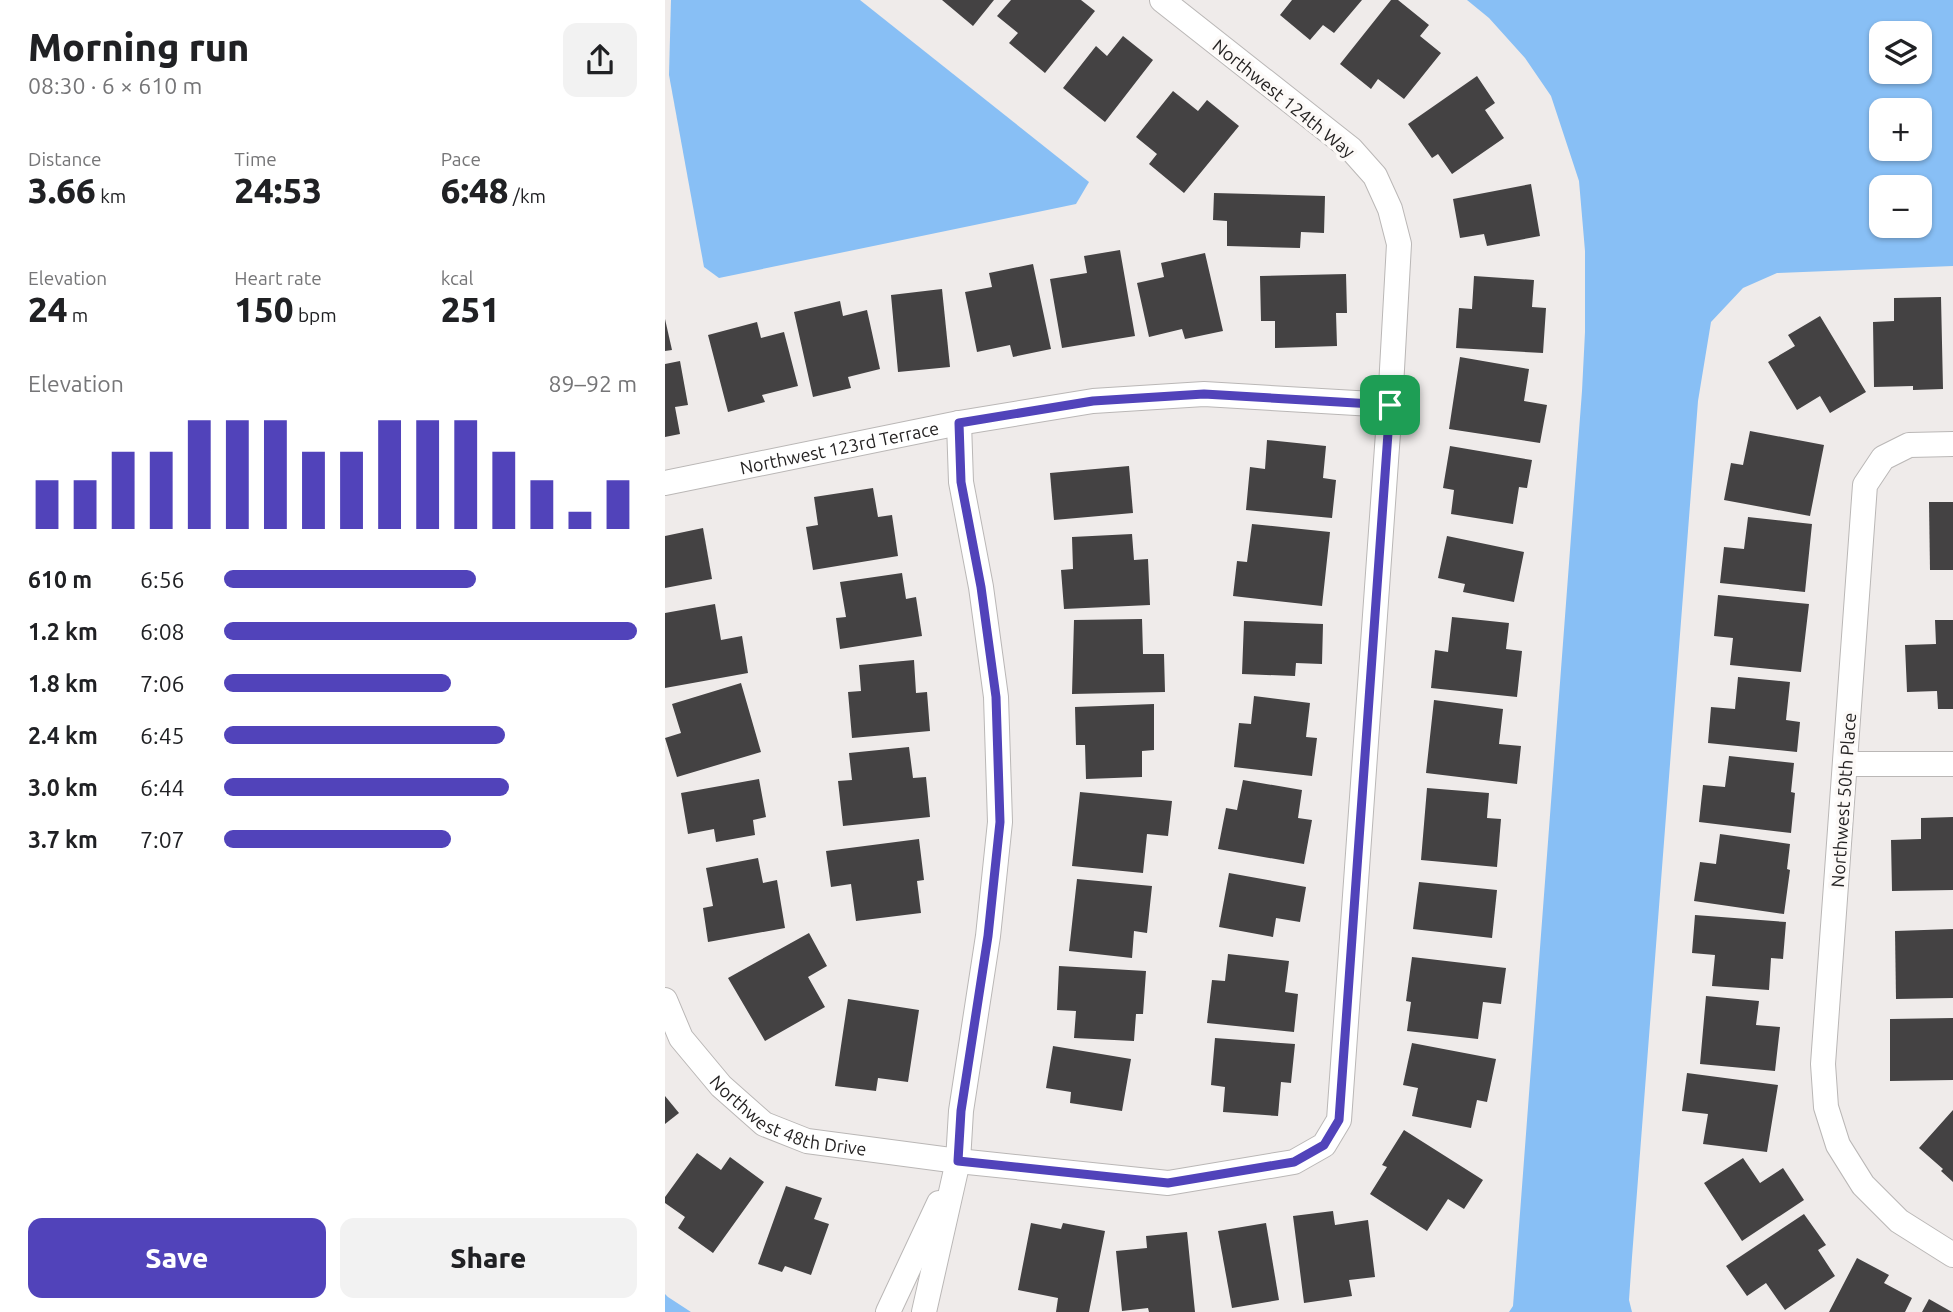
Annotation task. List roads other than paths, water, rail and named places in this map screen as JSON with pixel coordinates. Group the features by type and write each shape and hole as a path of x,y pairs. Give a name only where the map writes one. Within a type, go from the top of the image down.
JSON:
{"street":[{"name":"Northwest 124th Way","path":"1162,0 1351,149 1374,176 1390,209 1399,244 1390,405"},
{"name":"Northwest 123rd Terrace","path":"665,483 959,423 1093,401 1204,394 1390,405"},
{"name":"Northwest 48th Drive","path":"665,1000 681,1038 721,1086 764,1124 807,1141 958,1161 1168,1183 1294,1162 1324,1145 1339,1120 1390,405"},
{"path":"925,1312 958,1161 961,1111 988,936 1000,822 996,697 981,587 961,482 959,423"},
{"name":"Northwest 50th Place","path":"1953,444 1909,445 1883,458 1865,485 1823,1064 1826,1107 1837,1145 1863,1185 1899,1221 1953,1255"},
{"path":"1846,764 1953,764"},
{"path":"888,1312 958,1161"}],"water":[{"path":"671,0 860,0 1089,182 1076,204 719,278 704,267 669,75"},
{"path":"1467,0 1953,0 1953,266 1777,273 1743,288 1711,322 1698,401 1632,1257 1629,1300 1632,1312 1509,1312 1513,1306 1585,332 1585,251 1579,181 1551,96 1525,58 1489,18"},
{"path":"665,1294 668,1297 691,1312 665,1312"}]}
